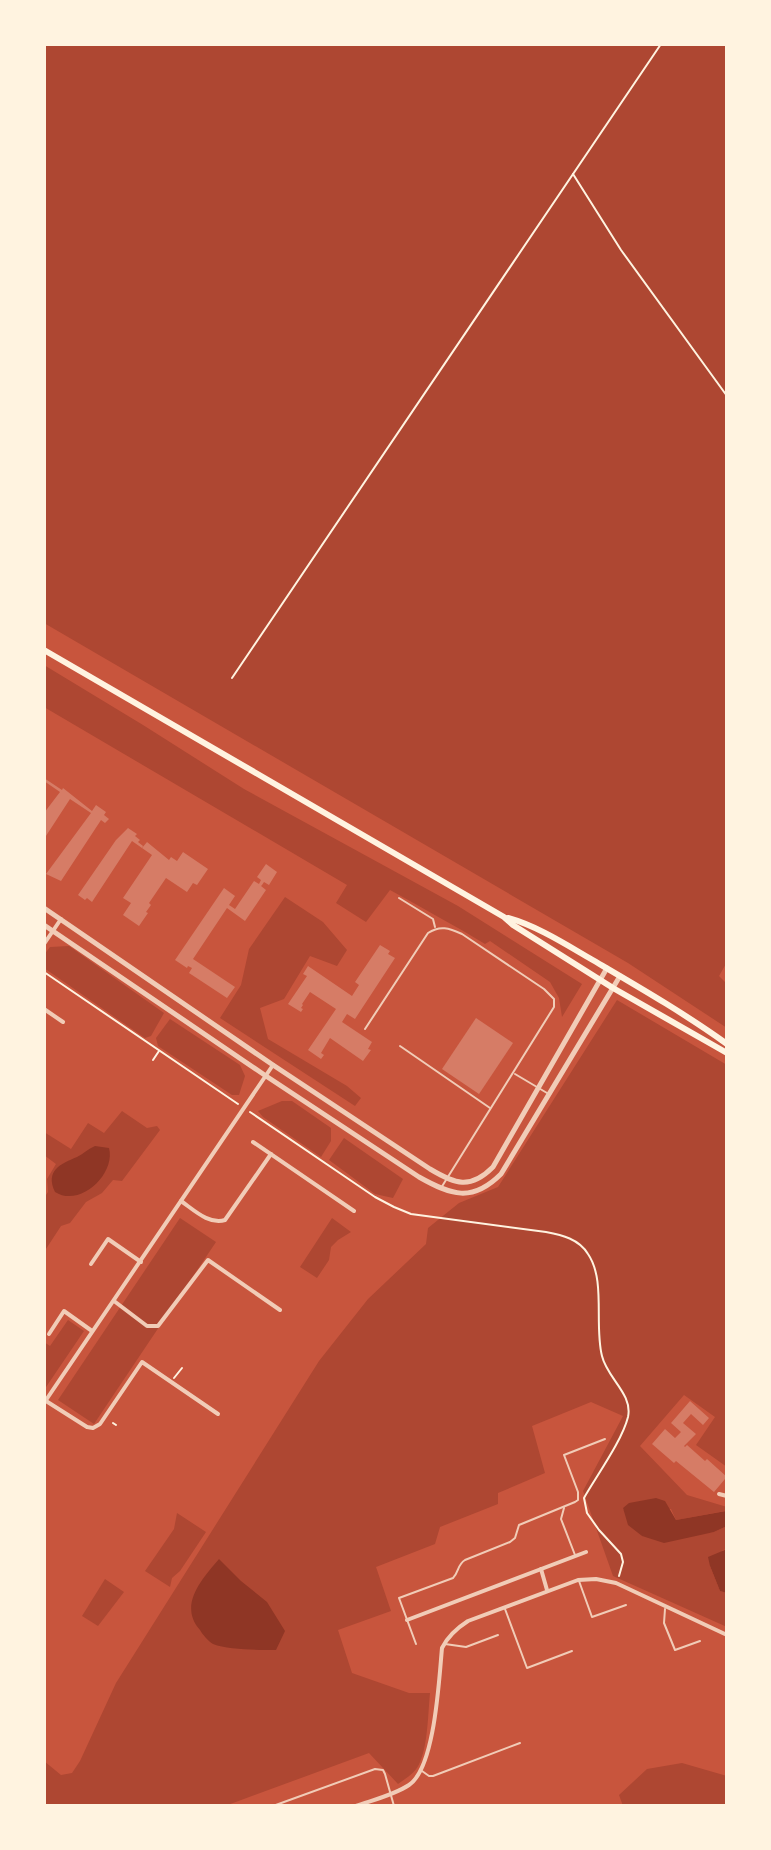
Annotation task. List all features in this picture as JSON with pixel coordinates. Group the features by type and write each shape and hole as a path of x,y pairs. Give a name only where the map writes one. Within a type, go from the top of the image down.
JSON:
{"main road":[{"path":"44,650 504,917 613,988 727,1053"},
{"path":"504,917 563,943 607,968 727,1044"}],"street":[{"path":"44,908 273,1065 448,1180 462,1183 475,1181 493,1167 607,968"},
{"path":"44,944 61,919"},
{"path":"44,925 419,1177 455,1193 469,1193 490,1184 501,1174 620,976"},
{"path":"44,1009 63,1022"},
{"path":"218,1414 142,1362 100,1424 93,1428 45,1402 273,1065"},
{"path":"253,1142 354,1211"},
{"path":"181,1201 212,1222 225,1220 271,1154"},
{"path":"91,1264 108,1239 141,1262"},
{"path":"114,1301 147,1326 158,1326 208,1260 280,1310"},
{"path":"49,1334 64,1311 92,1331"},
{"path":"719,1494 727,1496"},
{"path":"407,1620 586,1552"},
{"path":"541,1569 547,1590"},
{"path":"356,1806 408,1786 422,1771 429,1751 444,1643 468,1621 547,1590 578,1580 596,1579 616,1583 727,1635"}],"lane":[{"path":"399,898 433,919 436,928"},
{"path":"365,1029 428,933 436,928 462,934 554,999 554,1007 441,1189"},
{"path":"400,1046 491,1109"},
{"path":"514,1073 549,1095"},
{"path":"416,1644 399,1598 453,1578 460,1562 510,1542 515,1538 519,1525 575,1502 579,1496 564,1455 605,1439"},
{"path":"564,1507 561,1519 576,1556"},
{"path":"578,1580 592,1617 626,1605"},
{"path":"504,1606 527,1668 572,1651"},
{"path":"665,1606 664,1623 675,1650 700,1641"},
{"path":"444,1643 466,1647 498,1635"},
{"path":"422,1771 433,1776 520,1743"},
{"path":"273,1806 375,1769 383,1770 394,1806"},
{"path":"287,1801 289,1806"}],"path":[{"path":"232,678 661,44"},
{"path":"572,173 621,250 727,396"},
{"path":"44,972 222,1093"},
{"path":"153,1060 159,1050"},
{"path":"264,1121 375,1197 411,1214 546,1232 564,1236 587,1250 597,1272 603,1361 628,1402 628,1415 622,1432 584,1498 587,1513 621,1554 623,1562 616,1583"},
{"path":"171,1382 182,1368"}],"shaded area":[{"path":"44,44 727,44 727,962 719,976 727,984 727,1028 628,963 44,623"},
{"path":"44,665 244,789 458,906 582,984 562,1017 559,998 550,982 490,941 485,944 390,890 366,922 336,903 347,885 44,707"},
{"path":"285,897 323,922 347,950 337,966 310,956 284,999 260,1008 268,1039 347,1086 361,1098 355,1106 220,1018 241,985 249,949"},
{"path":"69,946 164,1013 151,1036 145,1038 44,968 44,955 50,947"},
{"path":"617,1000 727,1065 727,1467 696,1445 715,1417 684,1395 640,1446 687,1495 727,1507 727,1513 676,1520 671,1509 623,1508 642,1536 655,1540 714,1532 727,1526 727,1549 710,1566 720,1591 727,1593 727,1627 613,1576 583,1491 623,1416 591,1402 532,1426 545,1473 498,1493 498,1504 440,1527 435,1544 376,1567 391,1611 338,1630 352,1673 409,1693 430,1693 423,1755 416,1769 398,1784 369,1753 225,1806 44,1806 44,1761 61,1775 72,1773 116,1683 319,1361 368,1299 426,1244 428,1228 459,1203 498,1187"},
{"path":"170,1019 240,1065 245,1076 239,1095 232,1095 158,1046 156,1038"},
{"path":"282,1101 292,1101 331,1128 331,1141 321,1157 258,1111"},
{"path":"122,1111 147,1128 157,1126 160,1130 122,1181 113,1180 102,1193 86,1202 70,1223 61,1226 44,1252 44,1198 48,1192 47,1179 56,1164 44,1155 44,1132 71,1149 88,1123 104,1133"},
{"path":"344,1138 403,1179 393,1198 375,1194 329,1160"},
{"path":"95,1146 109,1148 110,1158 102,1178 75,1196 55,1192 52,1179 56,1169"},
{"path":"180,1218 216,1242 94,1424 58,1400"},
{"path":"332,1218 351,1232 331,1247 329,1260 317,1278 300,1267"},
{"path":"68,1320 84,1331 44,1390 44,1342 50,1346"},
{"path":"656,1498 665,1501 676,1520 726,1511 727,1526 714,1532 664,1543 642,1536 628,1525 623,1508 629,1503"},
{"path":"177,1513 206,1532 172,1578 170,1587 145,1571 174,1529"},
{"path":"727,1549 727,1593 720,1591 708,1557"},
{"path":"219,1559 267,1602 285,1631 276,1650 235,1649 213,1644 194,1621 191,1611 195,1593"},
{"path":"105,1579 124,1592 98,1626 82,1616"},
{"path":"682,1763 727,1776 727,1806 623,1806 619,1795 647,1769"}],"building":[{"path":"44,778 63,788 92,811 96,805 106,812 104,815 109,819 105,823 101,820 61,881 46,874 91,813 70,799 44,839 44,813 60,792"},
{"path":"128,828 137,834 135,836 142,848 132,841 92,902 87,898 85,900 78,895 116,840"},
{"path":"147,842 169,860 171,857 177,861 183,852 208,869 197,885 193,883 187,892 166,878 149,903 148,913 139,926 123,915 131,903 123,898 152,855 142,848"},
{"path":"266,864 277,872 269,885 264,882 261,886 266,890 245,921 227,908 193,959 235,987 227,998 189,973 192,968 175,960 224,888 235,896 229,905 235,909 254,881 259,884 261,880 257,877"},
{"path":"380,945 395,958 355,1019 347,1014 342,1022 372,1042 368,1049 371,1050 363,1061 330,1038 321,1059 308,1050 336,1009 310,992 301,1012 288,1004 307,976 303,974 308,966 352,996 359,985 355,982"},
{"path":"476,1018 513,1043 479,1094 442,1069"},
{"path":"690,1401 709,1418 703,1425 691,1414 683,1423 696,1434 684,1446 687,1445 705,1461 707,1459 727,1477 727,1481 725,1479 714,1492 652,1444 665,1429 675,1438 681,1432 671,1423"}]}
